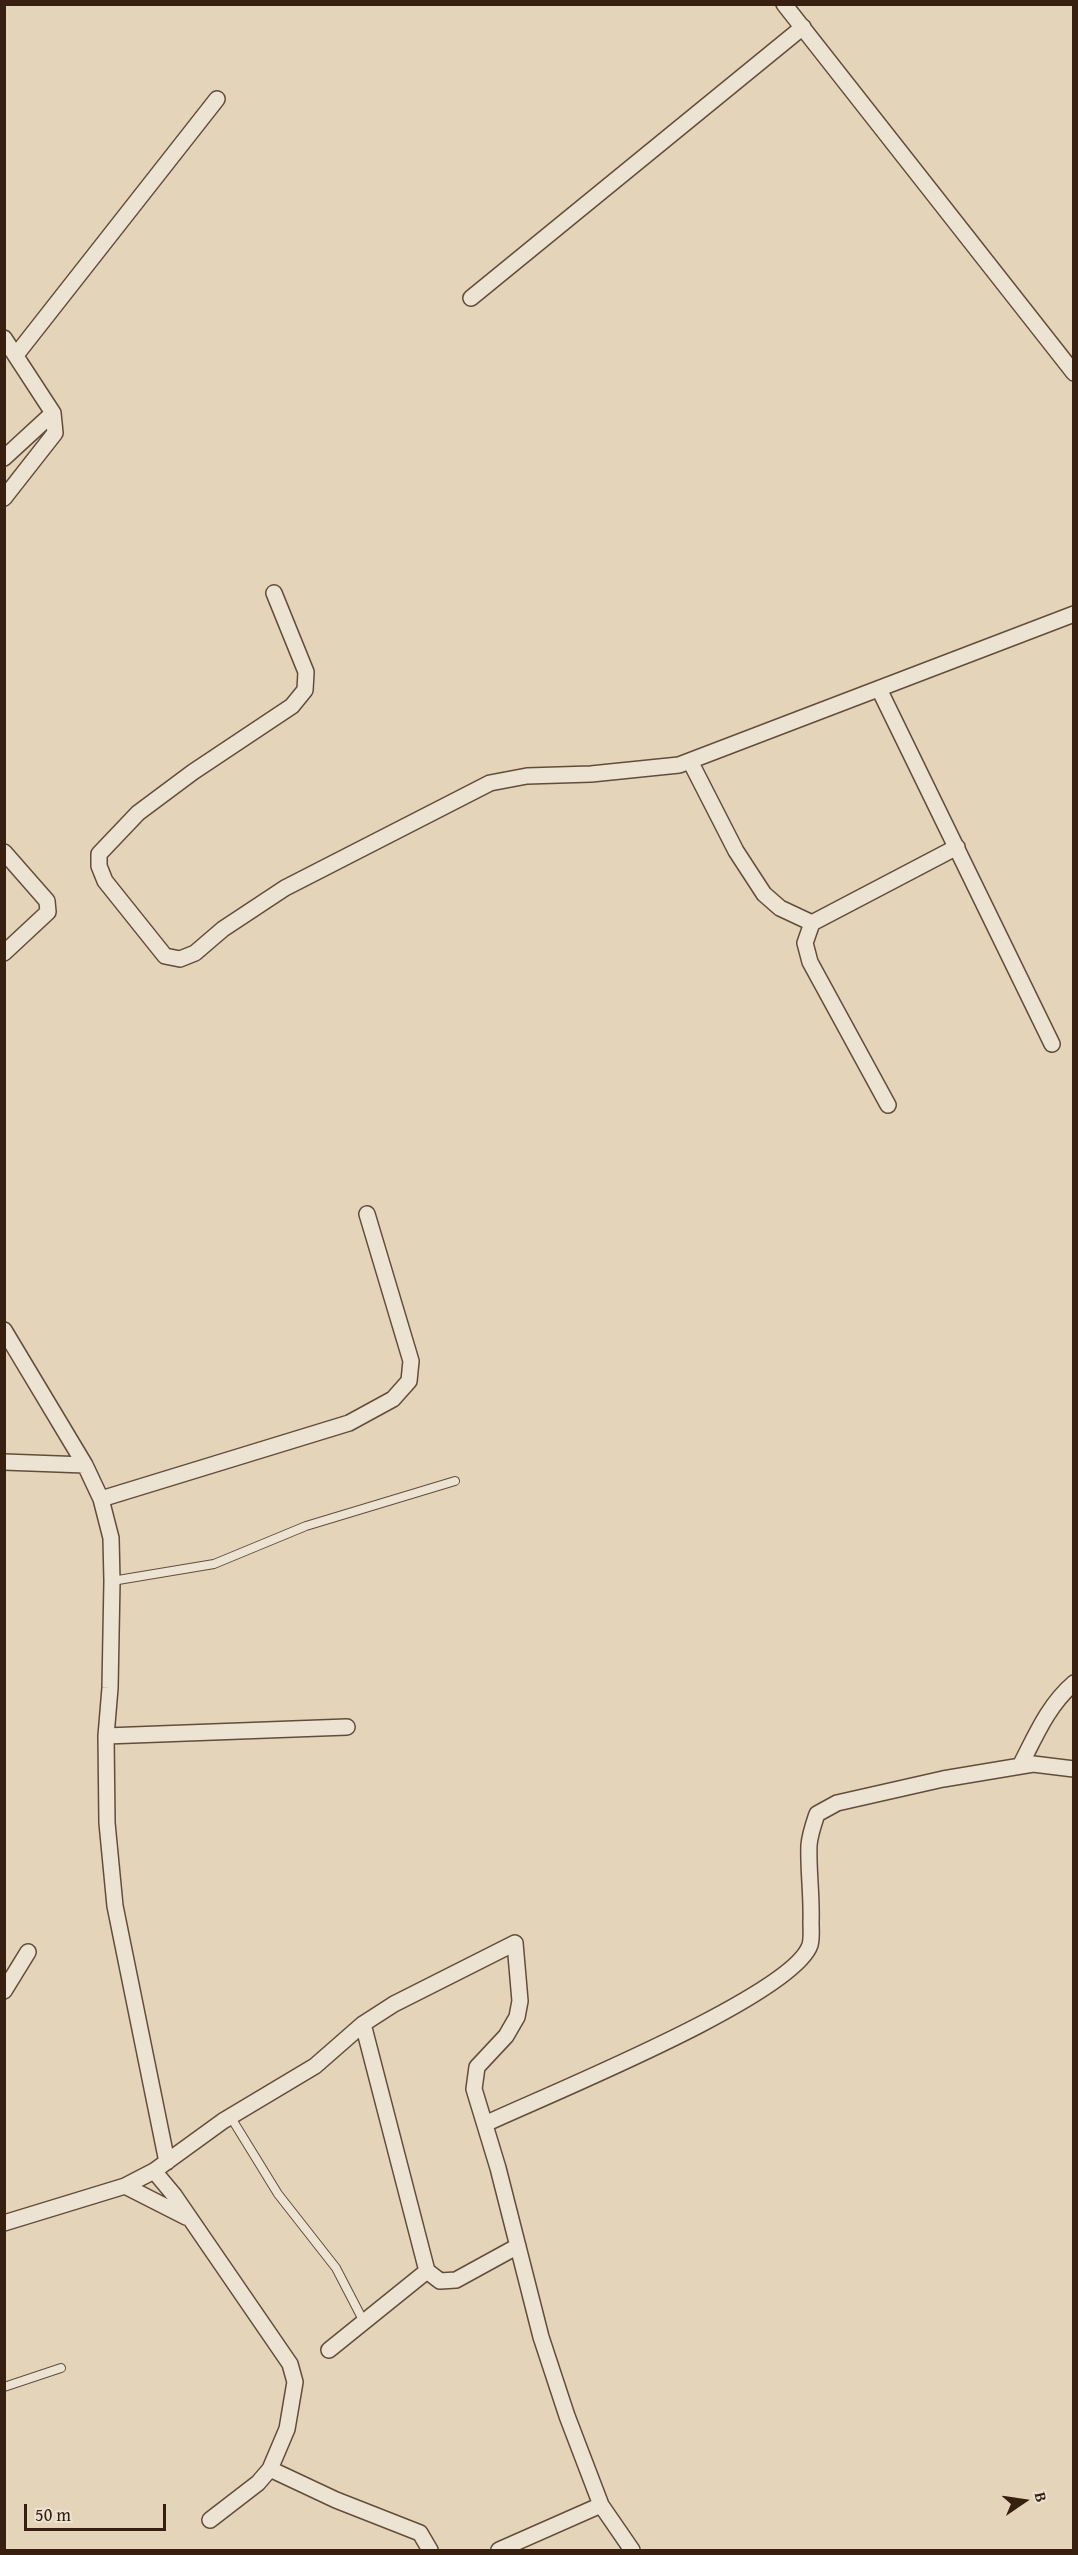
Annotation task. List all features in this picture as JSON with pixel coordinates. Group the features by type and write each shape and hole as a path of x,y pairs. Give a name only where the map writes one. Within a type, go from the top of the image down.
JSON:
{"street":[{"path":"784,4 1074,373"},
{"path":"471,298 803,27"},
{"path":"16,355 217,99"},
{"path":"4,338 53,413 55,433 4,498"},
{"path":"4,458 53,413"},
{"path":"274,593 306,672 305,690 292,706 193,772 138,813 99,855 99,866 105,881 165,956 180,959 195,953 223,929 285,888 490,783 509,777 591,774 679,765 1074,614"},
{"path":"879,689 1052,1044"},
{"path":"690,761 736,851 764,894 780,908 812,923"},
{"path":"888,1105 810,962 804,943 812,923 957,847"},
{"path":"4,852 47,901 48,912 4,953"},
{"path":"101,1499 349,1423 393,1399 409,1381 411,1361 366,1214"},
{"path":"4,1330 84,1465 101,1499 111,1538 111,1688 106,1736 107,1823 114,1906 167,2162"},
{"path":"4,1462 84,1465"},
{"path":"1020,1766 1046,1716 1064,1692 1074,1683"},
{"path":"106,1736 347,1727"},
{"path":"484,2124 707,2021 735,2007 789,1972 804,1957 811,1944 812,1895 809,1843 817,1814 837,1803 943,1779 1033,1764 1074,1769"},
{"path":"4,2223 125,2186 154,2171 230,2116 315,2066 363,2024 394,2004 515,1943 520,2001 517,2017 506,2036 477,2067 474,2090 541,2337 592,2484 602,2505 632,2550"},
{"path":"4,1991 28,1952"},
{"path":"363,2024 427,2271 440,2281 456,2280 518,2246"},
{"path":"154,2171 174,2194 290,2364 295,2382 287,2429 270,2469 258,2483 210,2520"},
{"path":"125,2186 190,2219"},
{"path":"329,2350 427,2271"},
{"path":"270,2469 336,2500 420,2533 430,2550"},
{"path":"499,2550 602,2505"}],"lane":[{"path":"112,1581 214,1564 306,1527 455,1481"},
{"path":"230,2116 278,2194 336,2268 364,2322"},
{"path":"4,2387 61,2368"}]}
